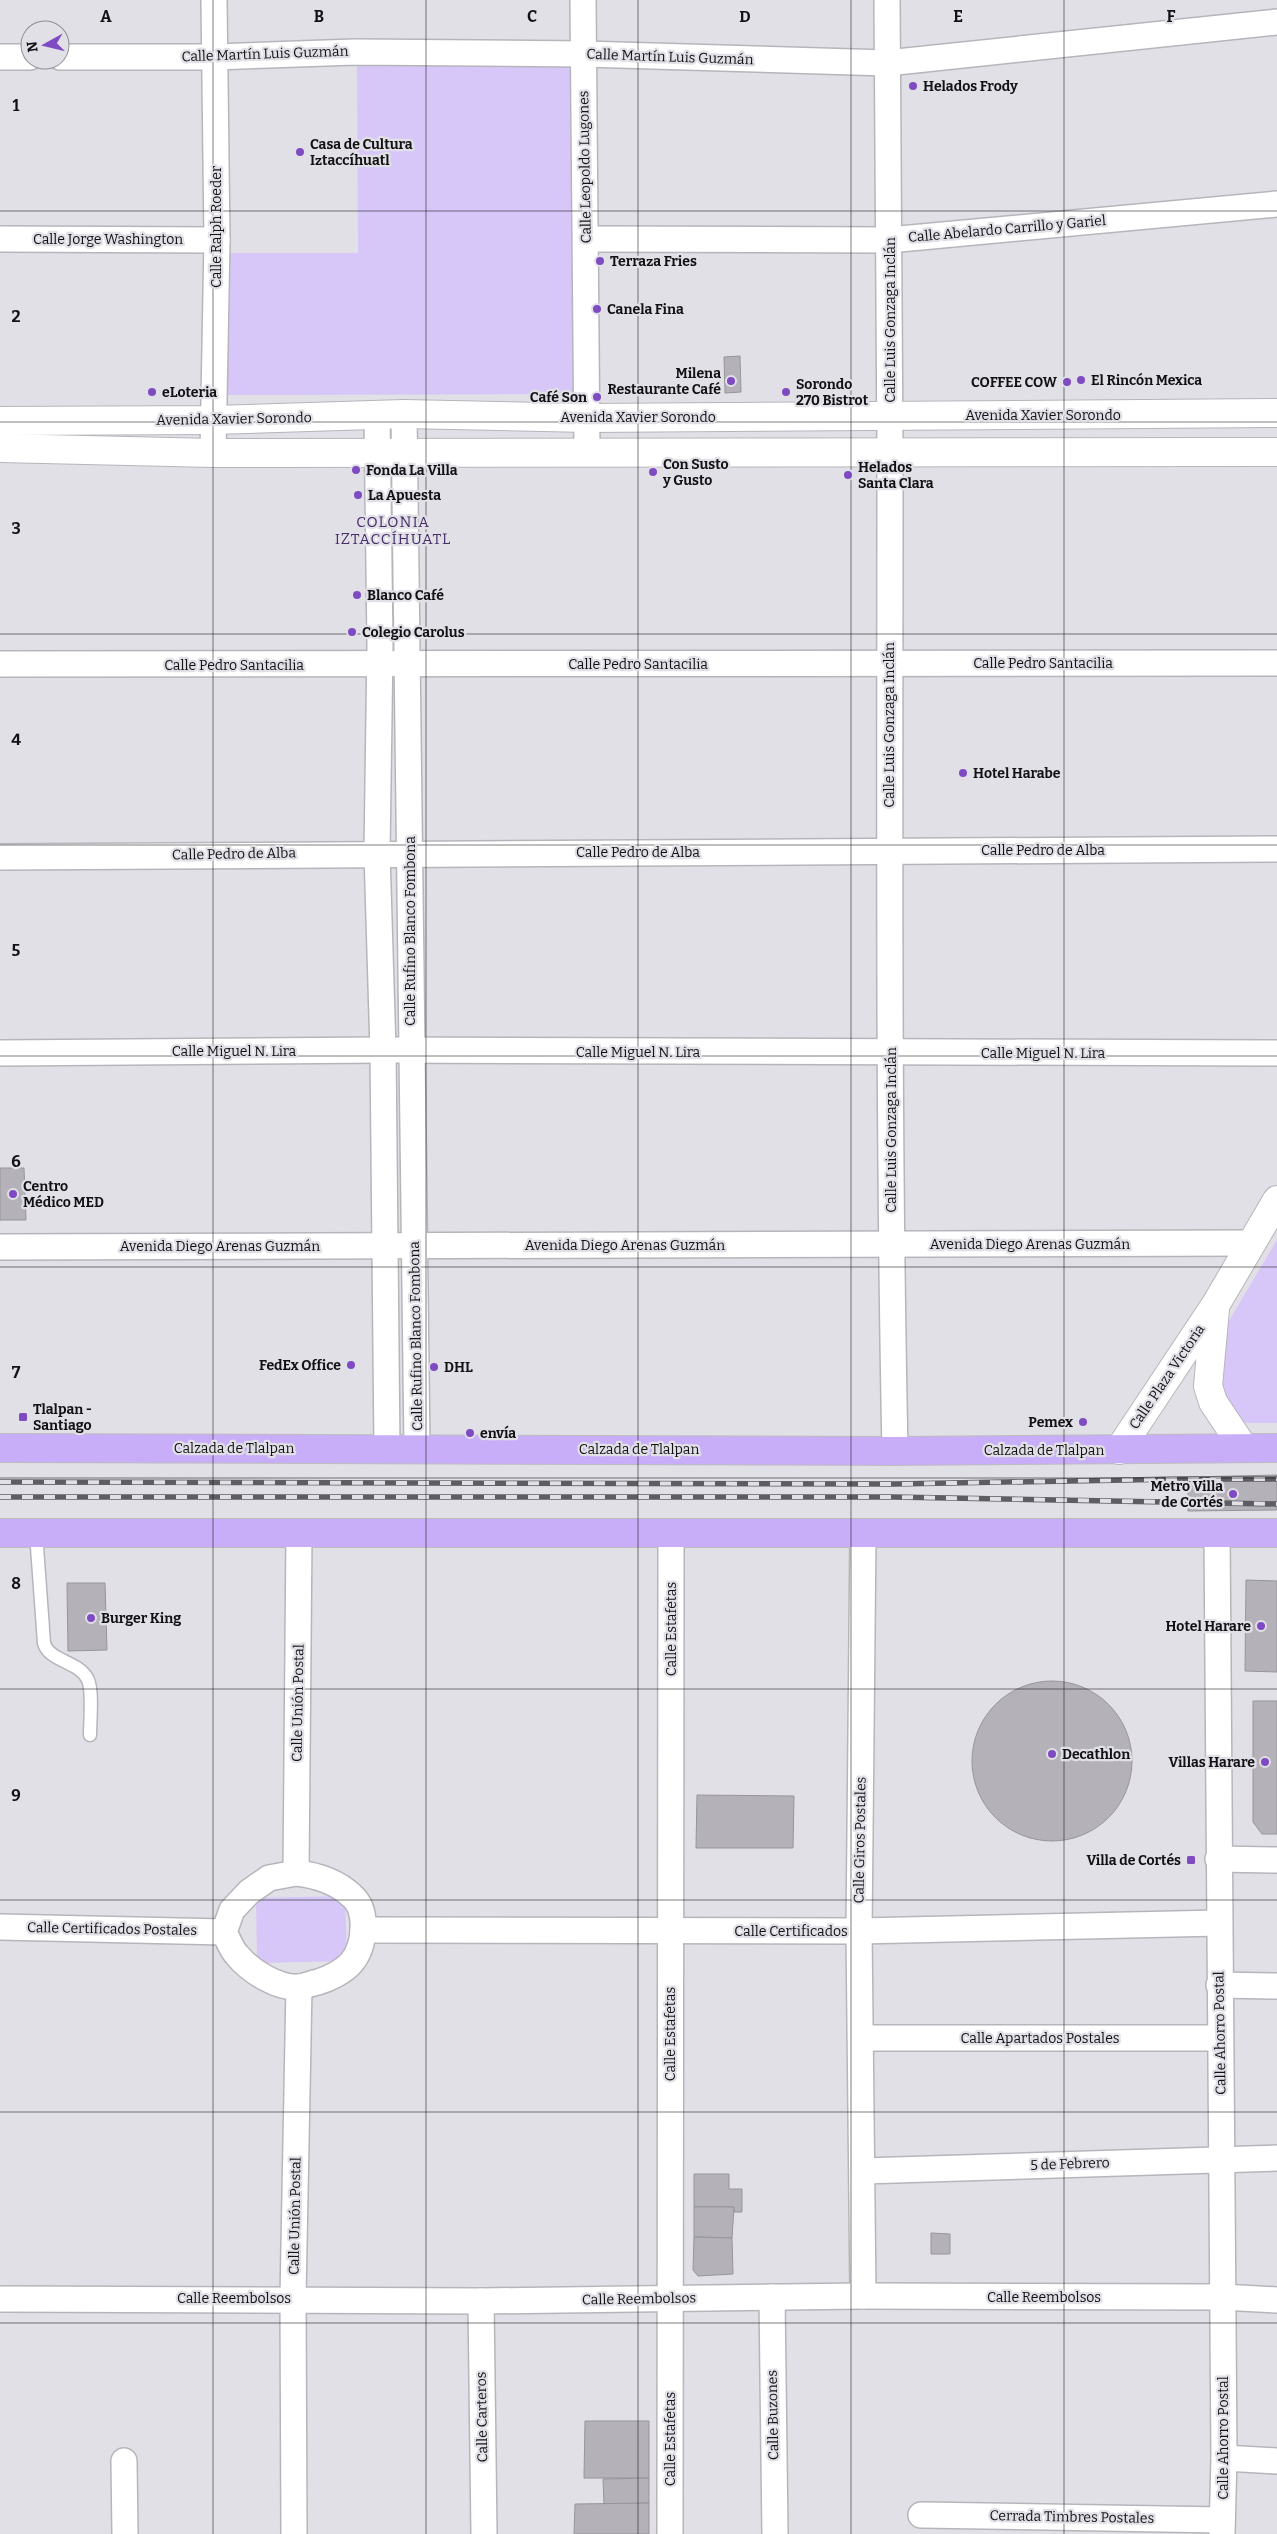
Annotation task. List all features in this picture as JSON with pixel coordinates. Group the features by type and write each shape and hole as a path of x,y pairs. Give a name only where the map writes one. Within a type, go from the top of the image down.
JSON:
{"highway":[{"name":"Calzada de Tlalpan","path":"0,1448 895,1451 1277,1448"},
{"path":"0,1533 1277,1533"}],"street":[{"name":"Calle Ralph Roeder","path":"213,454 217,240 214,0"},
{"name":"Calle Leopoldo Lugones","path":"583,0 587,453"},
{"name":"Calle Luis Gonzaga Inclán","path":"887,0 890,416 888,851 891,1052 890,1245 895,1451"},
{"name":"Calle Martín Luis Guzmán","path":"70,57 215,56 354,52 584,54 887,63 1277,22"},
{"path":"0,57 20,57"},
{"name":"Calle Abelardo Carrillo y Gariel","path":"586,239 889,240 1277,204"},
{"name":"Calle Jorge Washington","path":"0,239 217,240"},
{"name":"Avenida Xavier Sorondo","path":"0,421 213,420 404,414 588,418 1277,413"},
{"name":"Calle Rufino Blanco Fombona","path":"404,414 417,1448"},
{"name":"Calle Rufino Blanco Fombona","path":"378,416 380,665 377,853 383,1050 388,1448"},
{"path":"0,448 213,454 378,452 890,454 1277,452"},
{"name":"Calle Pedro Santacilia","path":"0,664 1277,663"},
{"name":"Calle Pedro de Alba","path":"0,856 410,852 1277,849"},
{"name":"Calle Miguel N. Lira","path":"0,1053 383,1050 1277,1053"},
{"name":"Calle Plaza Victoria","path":"1118,1450 1216,1304 1277,1200"},
{"name":"Avenida Diego Arenas Guzmán","path":"0,1247 1251,1243"},
{"name":"Calle Plaza Victoria","path":"1216,1304 1208,1386 1213,1402 1243,1447"},
{"name":"Calle Unión Postal","path":"296,1873 299,1533"},
{"name":"Calle Giros Postales","path":"863,1533 859,1931 863,2296"},
{"name":"Calle Ahorro Postal","path":"1217,1533 1224,2458 1222,2527"},
{"name":"Calle Estafetas","path":"670,2534 671,1534"},
{"path":"1218,1859 1277,1860"},
{"path":"296,1873 319,1877 353,1896 361,1913 363,1930 360,1946 351,1964 327,1979 299,1987 277,1984 259,1973 237,1955 224,1932 232,1910 249,1892 269,1878 296,1873"},
{"name":"Calle Certificados","path":"363,1930 859,1931 1219,1923"},
{"name":"Calle Certificados Postales","path":"0,1927 224,1932"},
{"path":"1219,1985 1277,1986"},
{"name":"Calle Unión Postal","path":"294,2534 293,2298 299,1987"},
{"name":"Calle Apartados Postales","path":"861,2038 1220,2038"},
{"name":"5 de Febrero","path":"863,2171 1277,2158"},
{"name":"Calle Buzones","path":"772,2296 775,2534"},
{"name":"Calle Reembolsos","path":"0,2299 293,2298 481,2301 863,2296 1222,2297 1277,2300"},
{"name":"Calle Carteros","path":"481,2301 484,2534"},
{"path":"1224,2458 1277,2461"},
{"path":"124,2461 125,2534"},
{"name":"Cerrada Timbres Postales","path":"922,2515 1222,2527"}],"lane":[{"path":"36,1533 44,1643 48,1652 80,1670 88,1680 90,1735"}],"shaded area":[{"path":"575,64 576,394 222,395 222,253 358,253 357,65"},
{"path":"1277,1240 1277,1423 1242,1423 1219,1395 1224,1329"},
{"path":"345,1896 347,1961 257,1963 256,1898"}],"building":[{"name":"Milena Restaurante Café","path":"740,356 741,392 725,393 724,357"},
{"name":"Centro Médico MED","path":"0,1168 24,1168 26,1220 0,1220"},
{"name":"Metro Villa de Cortés","path":"1277,1475 1277,1510 1188,1511 1188,1477"},
{"name":"Hotel Harare","path":"1246,1580 1277,1581 1277,1672 1245,1671"},
{"path":"67,1583 105,1583 107,1650 68,1651"},
{"name":"Decathlon","path":"1044,1681 1060,1681 1090,1690 1109,1704 1126,1730 1132,1753 1132,1769 1126,1792 1109,1818 1090,1832 1075,1838 1060,1841 1044,1841 1014,1832 990,1812 981,1799 975,1784 972,1769 972,1753 981,1723 1001,1699 1014,1690 1029,1684"},
{"name":"Villas Harare","path":"1253,1701 1277,1701 1277,1834 1262,1834 1253,1822"},
{"path":"697,1795 794,1796 793,1848 696,1848"},
{"path":"694,2174 729,2174 729,2189 742,2189 742,2212 734,2212 734,2207 694,2207"},
{"path":"694,2207 734,2207 732,2238 694,2237"},
{"path":"931,2233 950,2234 950,2254 931,2254"},
{"path":"694,2237 732,2238 733,2274 698,2276 693,2270"},
{"path":"585,2421 649,2421 649,2478 584,2478"},
{"path":"649,2478 649,2503 604,2504 603,2479"},
{"path":"649,2503 649,2534 574,2534 575,2504"}],"railway":[{"path":"0,1482 895,1484 1277,1479"},
{"path":"0,1497 893,1497 1277,1504"}],"place":[{"name":"Helados Frody","path":"913,86"},
{"name":"Casa de Cultura Iztaccíhuatl","path":"300,152"},
{"name":"Terraza Fries","path":"600,261"},
{"name":"Canela Fina","path":"597,309"},
{"name":"El Rincón Mexica","path":"1081,380"},
{"name":"Milena Restaurante Café","path":"731,381"},
{"name":"COFFEE COW","path":"1067,382"},
{"name":"eLoteria","path":"152,392"},
{"name":"Sorondo 270 Bistrot","path":"786,392"},
{"name":"Café Son","path":"597,397"},
{"name":"Fonda La Villa","path":"356,470"},
{"name":"Con Susto y Gusto","path":"653,472"},
{"name":"Helados Santa Clara","path":"848,475"},
{"name":"La Apuesta","path":"358,495"},
{"name":"Blanco Café","path":"357,595"},
{"name":"Colegio Carolus","path":"352,632"},
{"name":"Hotel Harabe","path":"963,773"},
{"name":"Centro Médico MED","path":"13,1194"},
{"name":"FedEx Office","path":"351,1365"},
{"name":"DHL","path":"434,1367"},
{"name":"Tlalpan - Santiago","path":"23,1417"},
{"name":"Pemex","path":"1083,1422"},
{"name":"envía","path":"470,1433"},
{"name":"Metro Villa de Cortés","path":"1233,1494"},
{"name":"Burger King","path":"91,1618"},
{"name":"Hotel Harare","path":"1261,1626"},
{"name":"Decathlon","path":"1052,1754"},
{"name":"Villas Harare","path":"1265,1762"},
{"name":"Villa de Cortés","path":"1191,1860"}],"district":[{"name":"COLONIA IZTACCÍHUATL","path":"393,530"}]}
